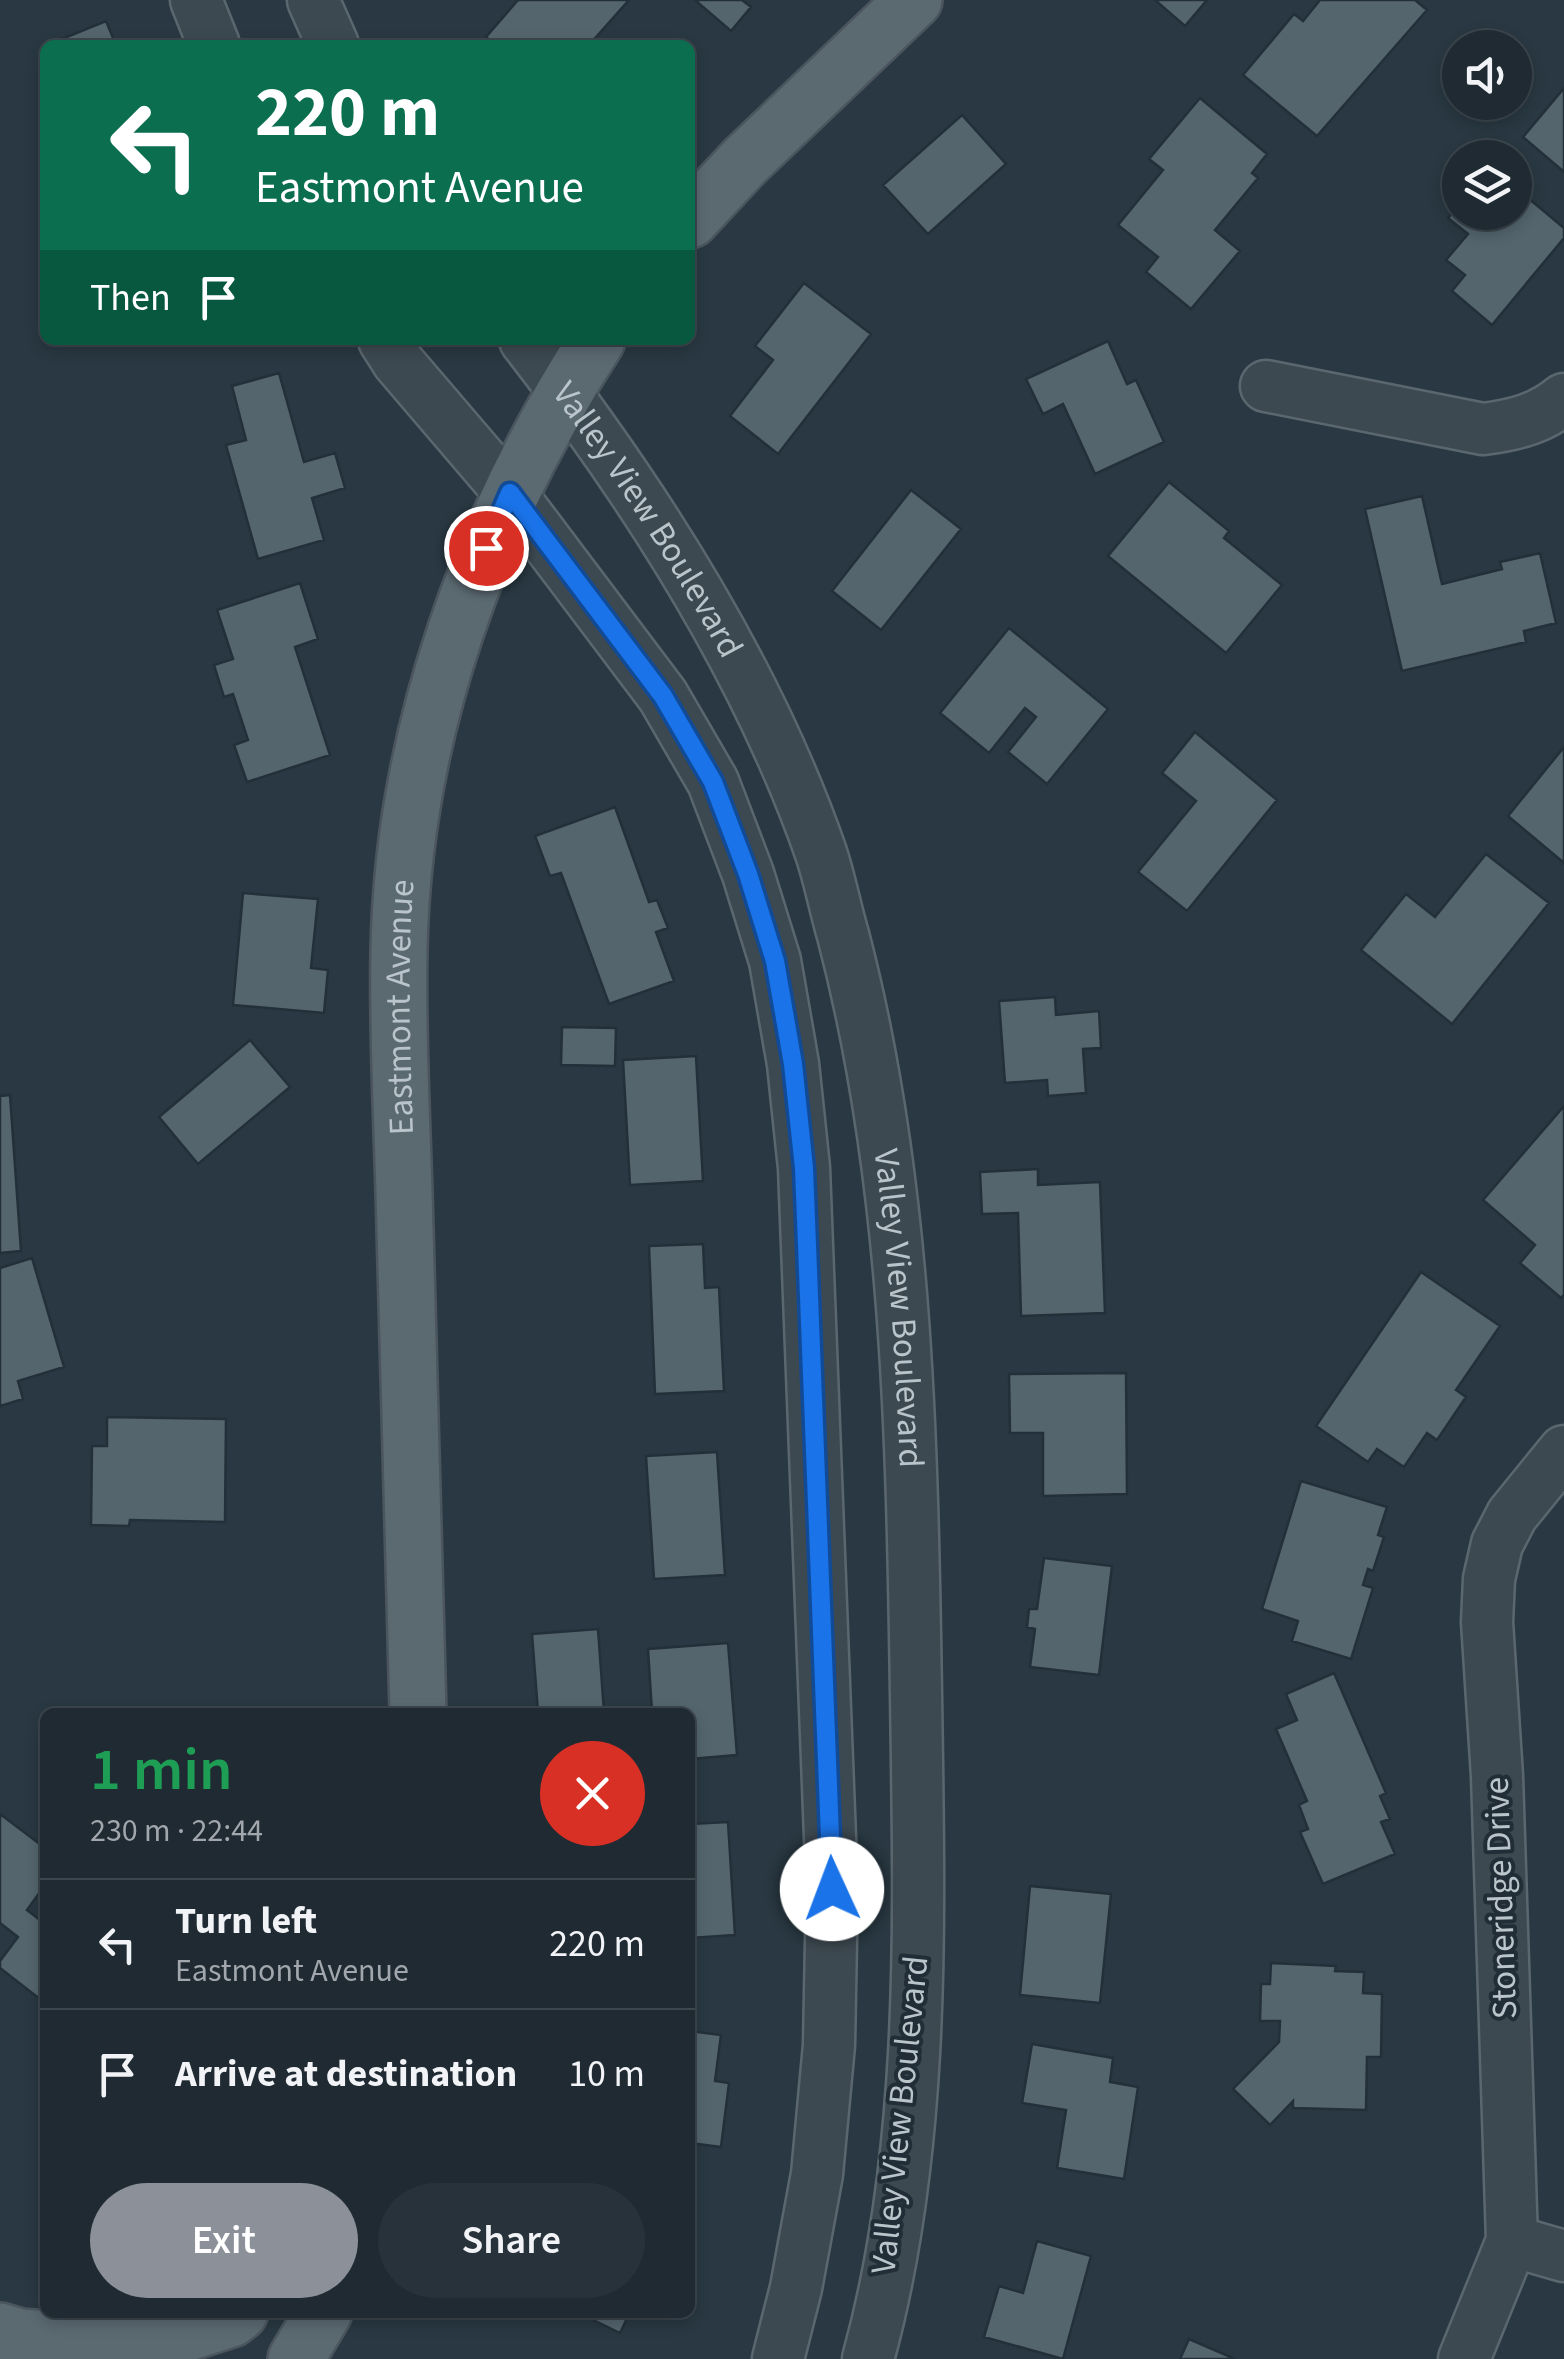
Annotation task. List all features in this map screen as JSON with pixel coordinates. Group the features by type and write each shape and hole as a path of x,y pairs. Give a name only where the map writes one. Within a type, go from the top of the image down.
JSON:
{"main road":[{"path":"695,215 914,0"},
{"name":"Eastmont Avenue","path":"418,1708 398,949 414,797 430,722 474,575 510,493 564,390 594,345"},
{"path":"0,2331 20,2338 147,2346 224,2318"},
{"path":"296,2359 320,2318"}],"street":[{"path":"196,0 212,40"},
{"path":"313,0 331,40"},
{"path":"387,345 510,493 663,696 713,782 775,961 793,1064 804,1168 832,1889 829,2045 818,2174 778,2359"},
{"name":"Valley View Boulevard","path":"529,345 564,390 704,602 774,738 821,855 874,1067 896,1235 913,1514 919,1904 914,2051 899,2204 868,2359"},
{"path":"1266,386 1482,429 1518,424 1551,410 1564,398"},
{"name":"Stoneridge Drive","path":"1464,2359 1512,2241 1497,1776 1487,1622 1489,1579 1497,1544 1512,1516 1564,1451"},
{"path":"1512,2241 1564,2256"}],"building":[{"path":"518,0 629,0 593,40 486,37"},
{"path":"695,0 742,0 751,7 731,31"},
{"path":"1155,0 1207,0 1185,26"},
{"path":"1320,0 1415,0 1427,10 1317,136 1243,75 1294,14 1303,21"},
{"path":"106,21 114,40 59,40"},
{"path":"1564,88 1564,172 1532,145 1532,140 1523,137"},
{"path":"1200,98 1267,154 1252,173 1258,178 1215,230 1240,251 1191,309 1146,272 1158,257 1118,225 1163,170 1149,159"},
{"path":"962,115 1006,164 928,234 883,185"},
{"path":"1532,201 1564,228 1564,238 1492,325 1452,291 1465,275 1446,260 1468,234 1463,230 1532,230"},
{"path":"804,283 871,334 778,454 730,416 773,360 755,346"},
{"path":"1108,341 1127,384 1136,380 1164,442 1095,474 1063,404 1043,414 1026,379"},
{"path":"279,373 304,462 335,453 345,488 312,498 324,540 258,559 226,445 246,440 232,386"},
{"path":"1169,482 1229,531 1224,538 1282,585 1226,653 1108,556"},
{"path":"911,490 961,529 881,630 832,591"},
{"path":"1422,496 1442,584 1502,569 1500,562 1540,553 1556,623 1524,631 1526,642 1402,671 1365,509"},
{"path":"300,583 318,639 295,647 330,755 247,782 234,745 248,740 233,694 224,697 214,665 233,659 217,610"},
{"path":"1009,628 1108,709 1047,784 1008,752 1036,717 1025,708 989,753 940,713"},
{"path":"1195,732 1277,800 1187,911 1138,872 1196,801 1162,773"},
{"path":"1564,747 1564,863 1508,816"},
{"path":"615,807 649,902 657,900 668,928 656,932 674,981 609,1004 561,873 550,876 535,836"},
{"path":"1486,854 1549,903 1452,1024 1361,950 1406,894 1435,917"},
{"path":"243,893 318,899 311,968 328,970 324,1013 233,1005"},
{"path":"1055,997 1056,1015 1099,1011 1101,1048 1083,1049 1086,1093 1048,1096 1047,1080 1005,1083 999,1001"},
{"path":"562,1027 616,1028 615,1066 561,1065"},
{"path":"250,1040 290,1087 198,1164 159,1117"},
{"path":"696,1056 703,1181 630,1185 623,1060"},
{"path":"10,1095 21,1251 0,1253 0,1096"},
{"path":"1564,1106 1561,1298 1520,1263 1535,1245 1483,1200"},
{"path":"1038,1169 1038,1185 1100,1182 1105,1313 1021,1316 1018,1213 982,1214 980,1172"},
{"path":"703,1244 705,1288 719,1287 724,1391 655,1394 649,1246"},
{"path":"32,1258 64,1367 18,1381 23,1399 0,1406 0,1268"},
{"path":"1421,1272 1500,1326 1456,1390 1466,1397 1437,1440 1427,1433 1404,1467 1377,1449 1368,1462 1316,1426"},
{"path":"1126,1373 1127,1494 1043,1496 1043,1433 1010,1433 1009,1374"},
{"path":"107,1417 226,1419 225,1522 130,1520 129,1526 91,1525 92,1446 107,1446"},
{"path":"717,1452 725,1575 654,1579 646,1456"},
{"path":"1301,1481 1387,1507 1378,1535 1384,1537 1373,1571 1368,1569 1363,1585 1373,1588 1351,1659 1292,1641 1298,1621 1262,1609"},
{"path":"1044,1558 1112,1566 1099,1675 1030,1667 1035,1629 1027,1627 1029,1609 1037,1609"},
{"path":"598,1629 604,1708 538,1708 532,1634"},
{"path":"728,1643 737,1755 695,1759 695,1708 652,1708 648,1649"},
{"path":"1334,1673 1386,1793 1380,1796 1390,1819 1381,1822 1395,1854 1323,1884 1300,1832 1308,1829 1299,1805 1307,1801 1276,1729 1297,1720 1286,1694"},
{"path":"0,1814 40,1844 40,1892 27,1910 40,1920 40,1999 0,1968 0,1961 18,1937 0,1923"},
{"path":"728,1822 735,1935 695,1938 695,1824"},
{"path":"1030,1886 1111,1894 1100,2003 1020,1995"},
{"path":"1271,1963 1336,1966 1335,1971 1364,1972 1363,1993 1382,1994 1381,2057 1367,2057 1366,2110 1293,2108 1293,2101 1270,2125 1233,2089 1279,2042 1280,2021 1260,2021 1261,1984 1270,1984"},
{"path":"695,2032 721,2035 715,2081 729,2083 721,2147 695,2144"},
{"path":"1032,2044 1113,2058 1110,2082 1138,2087 1124,2179 1057,2168 1066,2110 1022,2103"},
{"path":"1037,2241 1091,2256 1063,2359 984,2337 999,2286 1023,2293"},
{"path":"589,2318 627,2318 620,2333"},
{"path":"1189,2339 1235,2359 1180,2359"}],"route":[{"path":"486,548 510,493 663,696 713,782 775,961 793,1064 804,1168 832,1889"}]}
